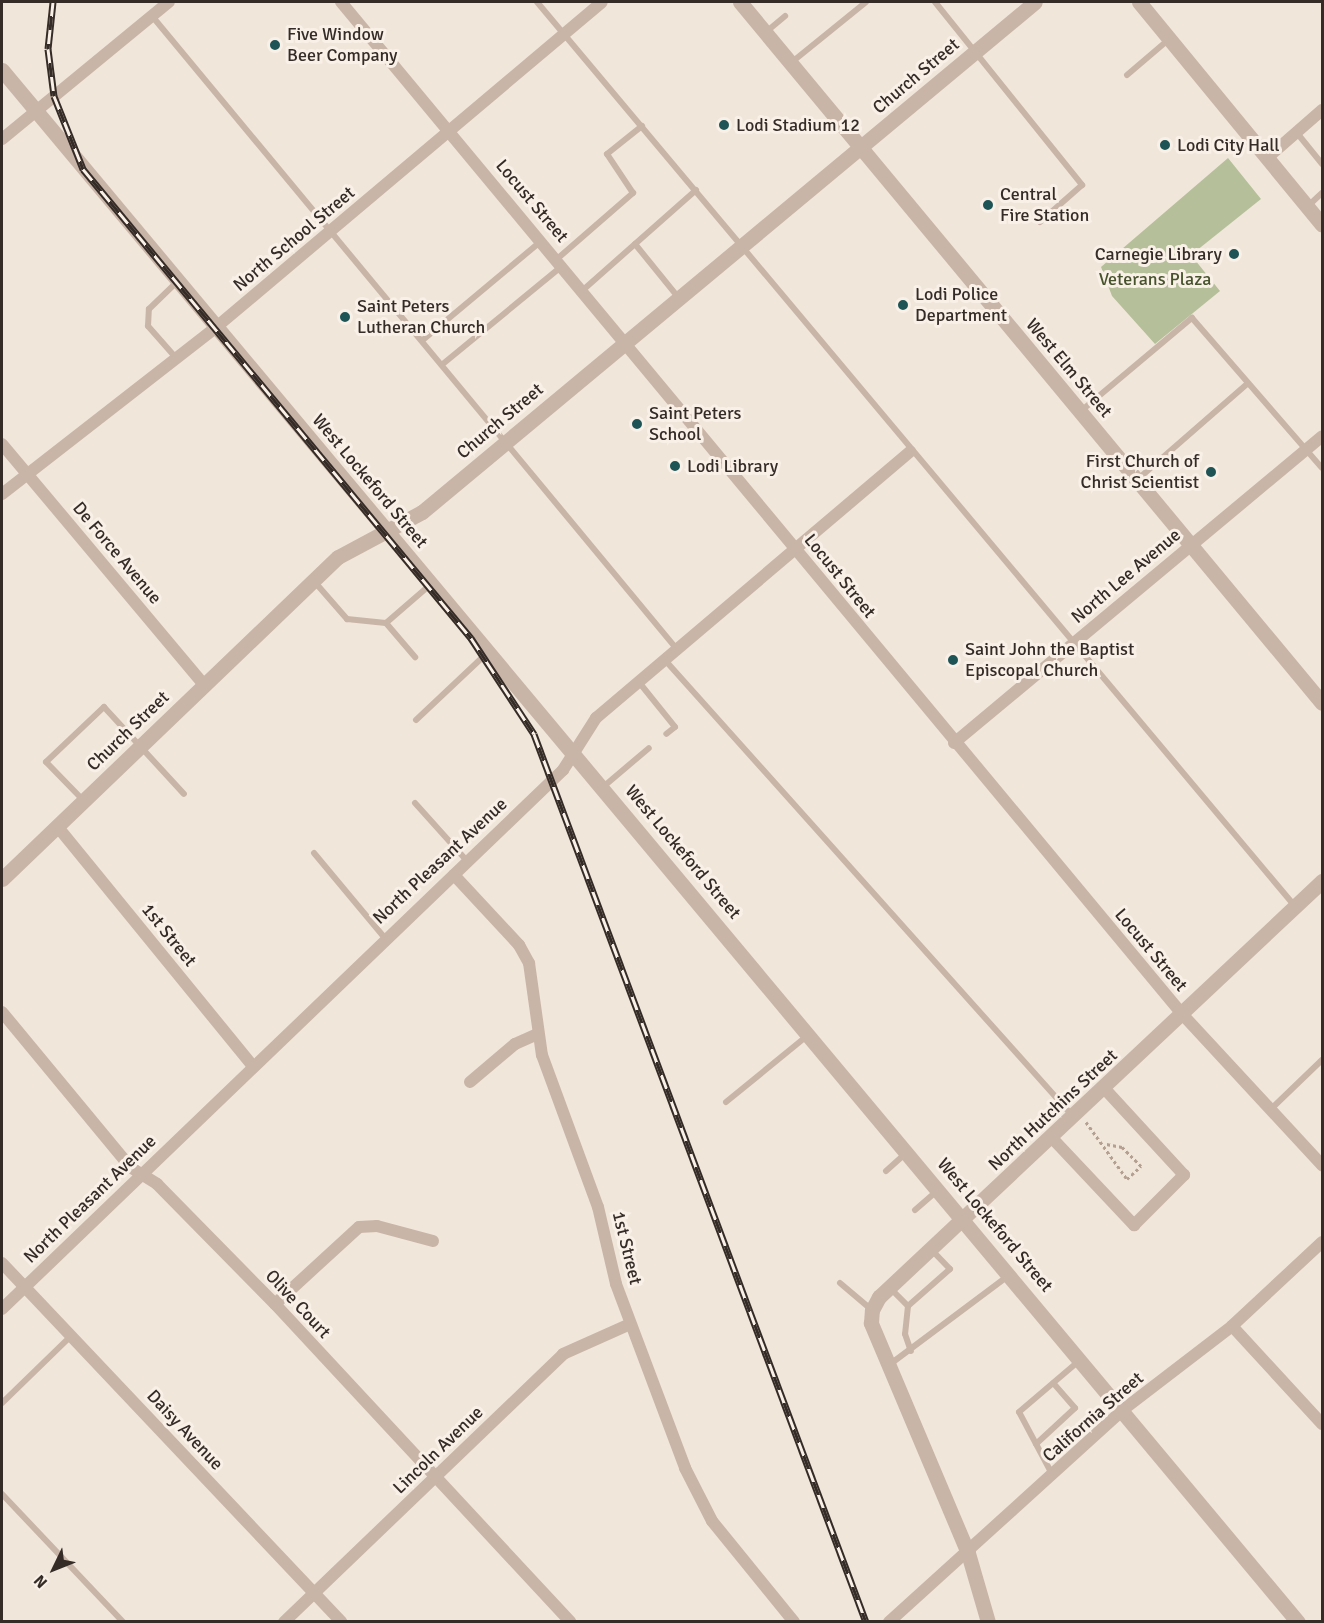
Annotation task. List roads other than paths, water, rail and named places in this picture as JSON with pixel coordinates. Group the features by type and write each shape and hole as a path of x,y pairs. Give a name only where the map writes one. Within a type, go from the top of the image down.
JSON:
{"street":[{"path":"2,139 169,2"},
{"name":"Locust Street","path":"341,2 560,262 954,743 1183,1015 1323,1165"},
{"name":"North School Street","path":"2,494 29,477 217,327 602,2"},
{"name":"West Elm Street","path":"740,2 1323,703"},
{"name":"Church Street","path":"2,879 313,580 353,546 422,512 1035,2"},
{"path":"1139,2 1323,225"},
{"name":"West Lockeford Street","path":"2,70 487,653 1124,1409 1298,1622"},
{"path":"1267,158 1323,110"},
{"name":"North Lee Avenue","path":"954,743 1323,436"},
{"name":"De Force Avenue","path":"2,444 204,685"},
{"name":"North Pleasant Avenue","path":"2,1309 384,937 468,862 573,754 596,718 664,658 910,452"},
{"name":"1st Street","path":"57,826 253,1066"},
{"name":"1st Street","path":"454,875 519,945 535,983 537,1034 598,1207 630,1324 712,1521 794,1622"},
{"name":"North Hutchins Street","path":"872,1310 889,1287 1077,1116 1323,881"},
{"name":"Olive Court","path":"2,1012 130,1167 143,1173 275,1304 571,1622"},
{"path":"471,1082 515,1044 537,1034"},
{"path":"1052,1138 1134,1225 1184,1175 1105,1089"},
{"path":"275,1304 359,1227 376,1226 433,1242"},
{"name":"California Street","path":"889,1622 968,1553 1124,1409 1232,1326 1323,1242"},
{"name":"Daisy Avenue","path":"2,1263 342,1622"},
{"path":"872,1310 870,1323 968,1553 988,1622"},
{"name":"Lincoln Avenue","path":"284,1622 563,1354 630,1324"},
{"path":"1232,1326 1323,1424"}],"lane":[{"path":"537,2 742,245 910,452 1296,908"},
{"path":"791,63 866,2"},
{"path":"935,2 1082,185 1040,222"},
{"path":"152,16 508,440 676,648"},
{"path":"765,32 785,16"},
{"path":"1127,75 1170,38"},
{"path":"444,363 560,262 633,193 607,154 642,126"},
{"path":"1297,133 1323,164"},
{"path":"583,290 696,190"},
{"path":"1307,206 1323,193"},
{"path":"424,339 542,241"},
{"path":"635,244 679,298"},
{"path":"177,359 148,327 149,309 179,281"},
{"path":"1080,412 1192,318 1247,384 1323,468"},
{"path":"1138,480 1247,384"},
{"path":"313,580 347,619 386,623 414,657"},
{"path":"386,623 430,584"},
{"path":"416,720 487,653"},
{"path":"664,658 1077,1116"},
{"path":"638,681 675,727 666,734"},
{"path":"83,801 46,762 104,707 184,794"},
{"path":"602,787 649,748"},
{"path":"415,802 468,862"},
{"path":"314,853 384,937"},
{"path":"726,1102 810,1034"},
{"path":"1271,1110 1323,1060"},
{"path":"886,1171 908,1151"},
{"path":"915,1210 940,1189"},
{"path":"911,1351 904,1334 909,1306 950,1269 931,1249"},
{"path":"888,1365 911,1351 1011,1274"},
{"path":"840,1283 872,1310"},
{"path":"889,1287 909,1306"},
{"path":"2,1403 72,1336"},
{"path":"1053,1475 1019,1412 1082,1359"},
{"path":"1036,1444 1075,1408 1053,1383"},
{"path":"2,1494 123,1622"}],"railway":[{"path":"53,2 48,49 54,96 83,169 471,638 534,734 866,1622"}],"place":[{"name":"Five Window Beer Company","path":"275,45"},
{"name":"Lodi Stadium 12","path":"724,125"},
{"name":"Lodi City Hall","path":"1165,145"},
{"name":"Central Fire Station","path":"988,205"},
{"name":"Carnegie Library","path":"1234,254"},
{"name":"Lodi Police Department","path":"903,305"},
{"name":"Saint Peters Lutheran Church","path":"345,317"},
{"name":"Saint Peters School","path":"637,424"},
{"name":"Lodi Library","path":"675,466"},
{"name":"First Church of Christ Scientist","path":"1211,472"},
{"name":"Saint John the Baptist Episcopal Church","path":"953,660"}],"park label":[{"name":"Veterans Plaza","path":"1155,279"}]}
